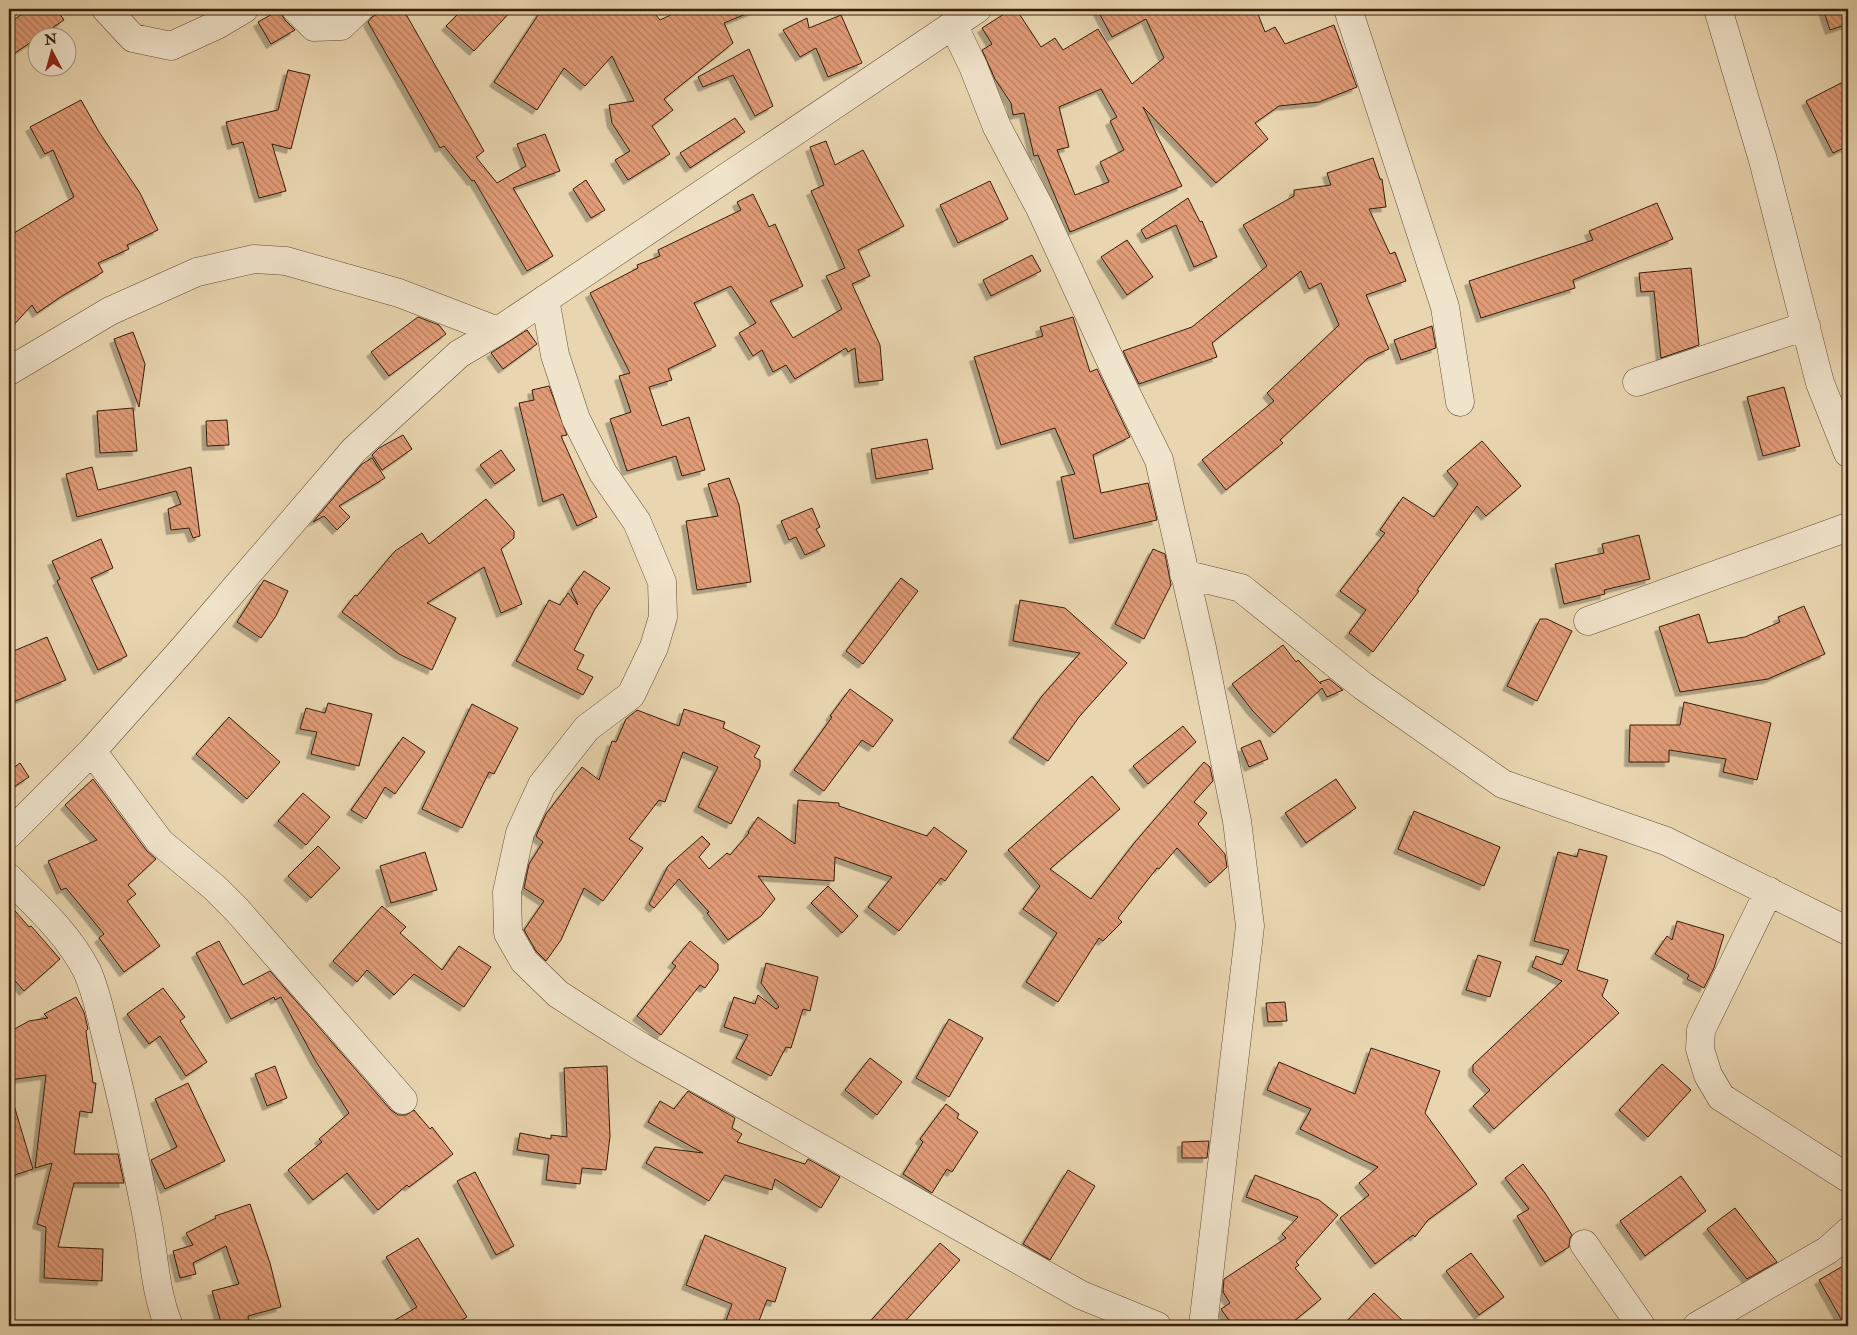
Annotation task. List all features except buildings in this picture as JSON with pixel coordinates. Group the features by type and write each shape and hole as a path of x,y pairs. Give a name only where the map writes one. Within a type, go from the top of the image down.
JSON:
{"street":[{"path":"106,9 132,38 171,46 217,25 244,9"},
{"path":"296,9 314,27 341,26 359,9"},
{"path":"9,834 92,751 183,649 354,450 459,354 498,331 978,9"},
{"path":"1348,9 1445,306 1460,402"},
{"path":"1718,9 1763,160 1820,383 1843,426 1848,453"},
{"path":"953,25 973,66 997,127 1040,208 1118,379 1158,460 1237,821 1250,926 1204,1326"},
{"path":"9,371 110,311 197,272 254,258 286,261 399,293 498,331"},
{"path":"545,299 555,355 576,419 603,473 637,522 662,582 663,617 654,647 631,695 587,728 542,785 520,833 507,892 508,933 524,961 558,994 643,1048 1081,1295 1157,1326"},
{"path":"1636,382 1806,326"},
{"path":"1588,620 1848,527"},
{"path":"1184,574 1241,588 1363,686 1503,784 1666,841 1848,931"},
{"path":"92,751 160,842 216,888 237,910 403,1100"},
{"path":"9,878 72,946 87,972 117,1075 147,1219 158,1286 169,1326"},
{"path":"1769,891 1701,1030 1700,1049 1708,1075 1721,1097 1848,1178"},
{"path":"1697,1326 1828,1250 1848,1232"},
{"path":"1584,1244 1641,1326"}]}
